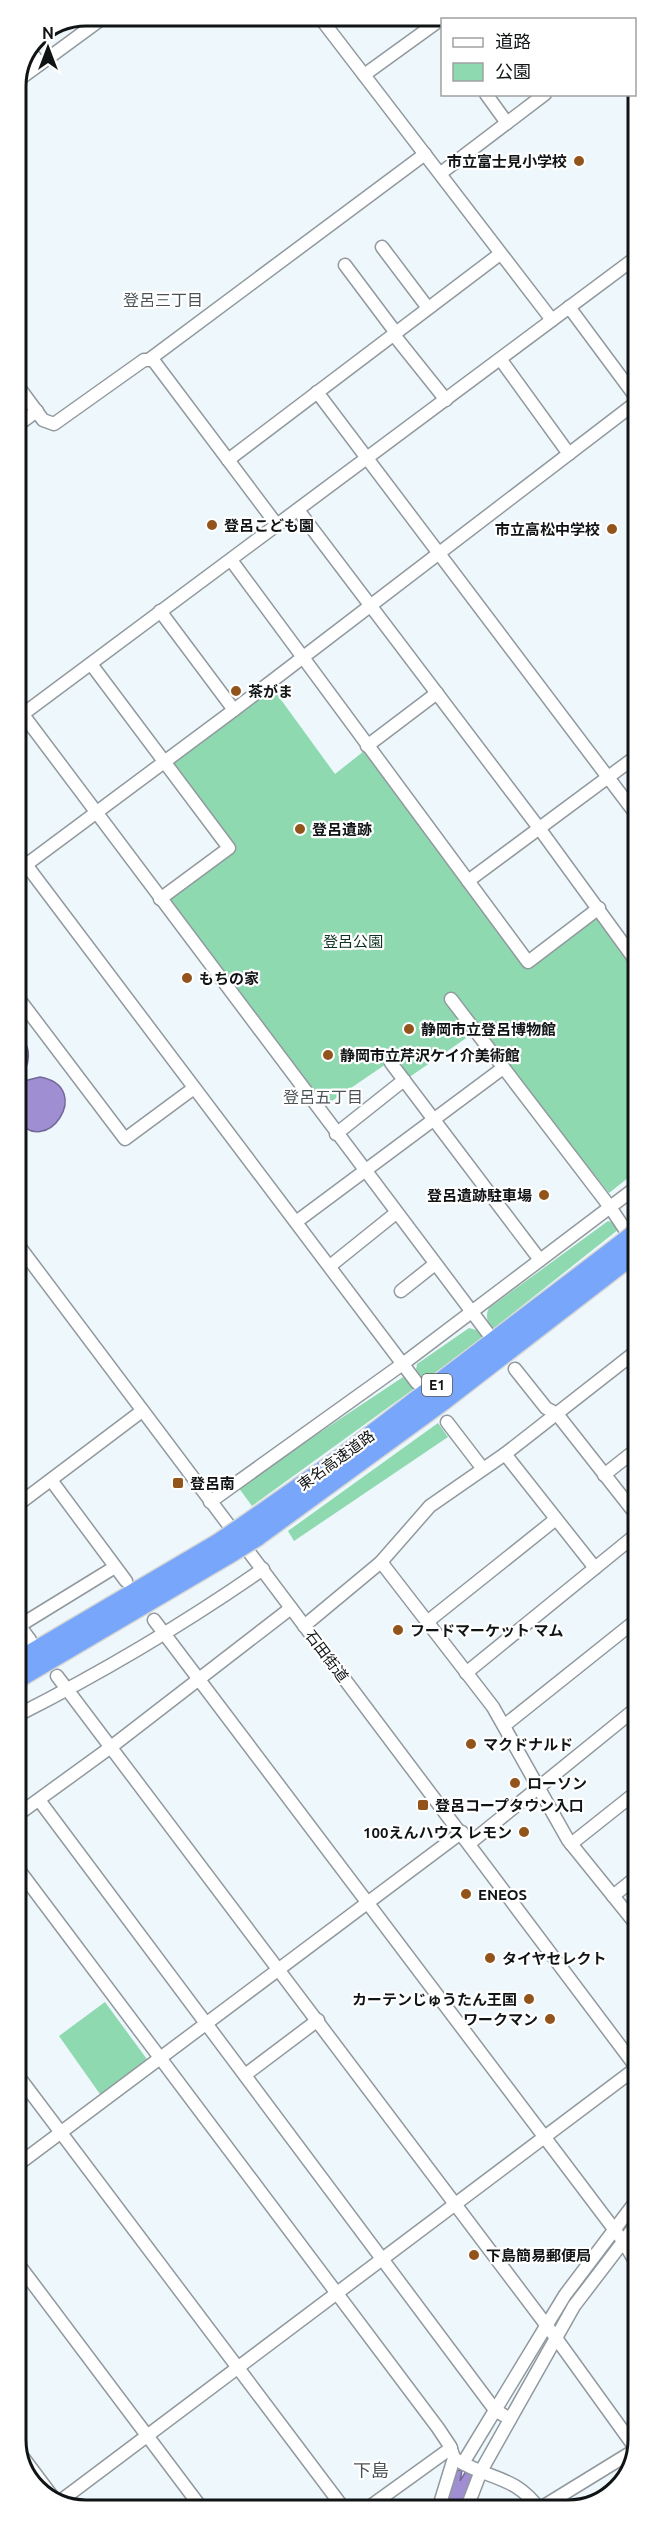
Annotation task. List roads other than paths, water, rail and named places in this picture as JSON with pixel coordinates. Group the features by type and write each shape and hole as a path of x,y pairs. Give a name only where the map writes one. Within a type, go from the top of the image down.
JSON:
{"highway":[{"name":"東名高速道路","path":"26,1674 223,1549 442,1402 628,1251"},
{"name":"東名高速道路","path":"26,1657 223,1549"}],"street":[{"path":"27,74 91,26"},
{"path":"326,26 426,153 552,321"},
{"path":"364,75 431,26"},
{"path":"34,56 40,64"},
{"path":"487,96 507,123"},
{"path":"441,173 542,96"},
{"path":"26,396 49,423 60,422 144,360 150,359 426,153"},
{"path":"382,247 428,308"},
{"path":"228,460 500,254"},
{"path":"26,708 91,664 628,263"},
{"path":"345,265 446,400"},
{"path":"569,307 628,387"},
{"path":"150,359 277,525"},
{"path":"501,360 569,454"},
{"path":"317,392 628,804"},
{"path":"417,1383 26,864 234,710 628,408"},
{"path":"26,419 37,411"},
{"path":"298,510 628,949"},
{"path":"231,560 528,962 599,908"},
{"path":"160,611 234,710"},
{"path":"91,664 229,848 160,898"},
{"path":"367,746 437,693"},
{"path":"26,723 487,1332"},
{"path":"468,881 628,762"},
{"path":"451,999 610,1207 628,1234"},
{"path":"26,1009 125,1139 194,1088"},
{"path":"391,1064 540,1260"},
{"path":"296,1222 432,1118 502,1068"},
{"path":"336,1134 404,1080"},
{"path":"210,1502 404,1363 628,1194"},
{"path":"330,1266 396,1213"},
{"name":"石田街道","path":"26,1255 628,2055"},
{"path":"401,1291 435,1264"},
{"path":"304,1626 381,1562 430,1506 505,1454 628,1358"},
{"path":"515,1368 546,1408 557,1414 628,1504"},
{"path":"26,1498 142,1411"},
{"path":"447,1422 483,1469"},
{"path":"505,1454 595,1568"},
{"path":"604,1475 628,1456"},
{"path":"51,1479 126,1581"},
{"path":"427,1622 556,1519"},
{"path":"466,1673 628,1542"},
{"path":"381,1562 505,1725 538,1789 571,1844 628,1914"},
{"path":"26,1619 115,1567"},
{"path":"26,1711 68,1690 211,1605 262,1569"},
{"path":"26,1809 111,1747 291,1608"},
{"path":"154,1620 201,1678 628,2249"},
{"path":"505,1725 628,1627"},
{"path":"26,1635 30,1640"},
{"path":"57,1676 547,2325 628,2440"},
{"path":"470,1843 628,1715"},
{"path":"571,1844 628,1799"},
{"path":"39,1800 495,2410 510,2419"},
{"path":"26,2159 462,1832"},
{"path":"26,1879 337,2292 456,2456 481,2471 515,2484 524,2490 532,2500"},
{"path":"613,1896 628,1884"},
{"path":"246,2075 318,2020"},
{"path":"64,2496 628,2075"},
{"path":"26,2087 337,2500"},
{"path":"382,2500 456,2456 495,2410 547,2325 628,2211"},
{"path":"470,2500 481,2471 574,2306 628,2235"},
{"path":"26,2274 196,2500"},
{"path":"554,2500 626,2455"},
{"path":"441,2500 456,2456"}],"place":[{"name":"市立富士見小学校","path":"579,161"},
{"name":"登呂こども園","path":"212,525"},
{"name":"市立高松中学校","path":"612,529"},
{"name":"茶がま","path":"236,691"},
{"name":"登呂遺跡","path":"300,829"},
{"name":"もちの家","path":"187,978"},
{"name":"静岡市立登呂博物館","path":"409,1029"},
{"name":"静岡市立芹沢ケイ介美術館","path":"328,1055"},
{"name":"登呂遺跡駐車場","path":"544,1195"},
{"name":"登呂南","path":"178,1483"},
{"name":"フードマーケット マム","path":"398,1630"},
{"name":"マクドナルド","path":"471,1744"},
{"name":"ローソン","path":"515,1783"},
{"name":"登呂コープタウン入口","path":"423,1805"},
{"name":"100えんハウス レモン","path":"524,1832"},
{"name":"ENEOS","path":"466,1894"},
{"name":"タイヤセレクト","path":"490,1958"},
{"name":"カーテンじゅうたん王国","path":"529,1999"},
{"name":"ワークマン","path":"550,2019"},
{"name":"下島簡易郵便局","path":"474,2255"}],"district":[{"name":"登呂三丁目","path":"163,300"},
{"name":"登呂五丁目","path":"323,1097"},
{"name":"下島","path":"371,2470"}],"park label":[{"name":"登呂公園","path":"353,941"}]}
